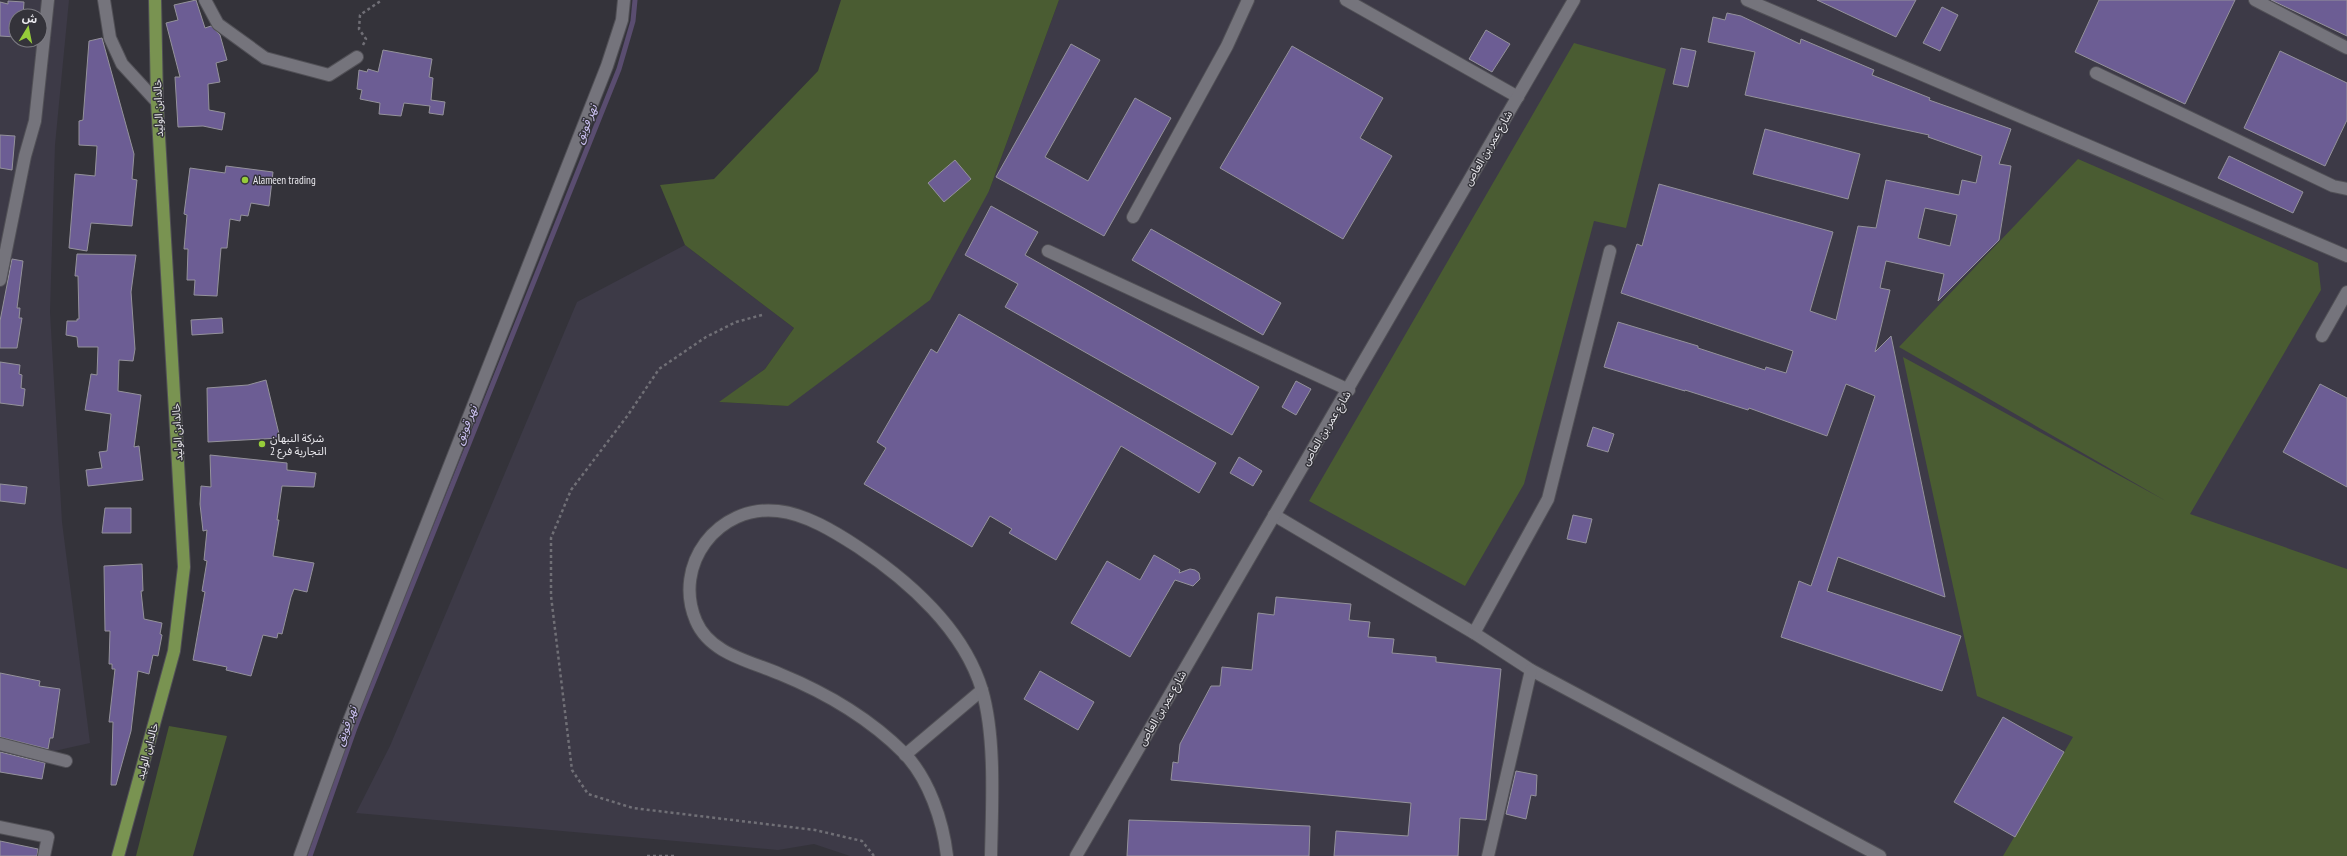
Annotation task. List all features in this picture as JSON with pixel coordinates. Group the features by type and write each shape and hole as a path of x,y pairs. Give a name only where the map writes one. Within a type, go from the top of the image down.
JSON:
{"main road":[{"name":"خالدابن الوليد","path":"118,856 174,651 184,567 157,102 155,0"}],"street":[{"path":"0,280 25,156 35,121 48,0"},
{"path":"104,0 110,38 122,64 157,102"},
{"path":"205,0 218,24 265,58 329,75 357,57"},
{"path":"300,856 347,726 607,66 622,20 624,0"},
{"path":"1133,217 1227,46 1248,0"},
{"path":"1346,0 1518,97"},
{"name":"شارع عمر بن العاص","path":"1076,856 1274,515 1349,390 1574,0"},
{"path":"1747,0 2347,256"},
{"path":"2255,0 2347,48"},
{"path":"2096,73 2333,186 2347,189"},
{"path":"1048,251 1349,390"},
{"path":"1474,633 1548,498 1610,251"},
{"path":"2322,336 2347,292"},
{"path":"947,856 940,821 932,800 905,755 868,724 829,698 787,676 727,653 705,637 691,609 689,578 700,549 721,526 749,512 780,511 805,518 856,546 902,581 943,622 960,645 982,690 990,737 992,783 991,856"},
{"path":"1274,515 1474,633 1531,670 1880,856"},
{"path":"1488,856 1531,670"},
{"path":"905,755 982,690"},
{"path":"0,744 66,761"},
{"path":"0,826 48,837 44,856"}],"path":[{"path":"357,57 366,39 359,29 360,15 382,0"},
{"path":"762,315 736,322 706,337 659,369 628,415 571,490 551,538 551,581 572,770 588,794 633,808 815,830 862,841 874,856"},
{"path":"647,856 675,856"}],"shaded area":[{"path":"0,0 69,0 55,145 50,312 62,522 90,743 50,752 0,739"},
{"path":"1059,0 2347,0 2347,856 850,856 814,844 778,850 356,813 390,746 577,302 685,245 794,328 765,369 720,402 788,406 989,191"}],"green space":[{"path":"841,0 1059,0 989,191 930,300 788,406 719,402 765,369 794,328 685,245 660,185 714,179 818,71"},
{"path":"1574,43 1666,69 1626,228 1594,221 1524,484 1465,586 1309,501"},
{"path":"2078,159 2318,263 2321,290 2190,514 2347,569 2347,856 2003,856 2073,737 1977,696 1903,357 2166,501 1899,347"},
{"path":"169,726 227,736 193,856 136,856"}],"building":[{"path":"196,0 205,28 211,26 220,35 227,60 216,63 220,82 208,84 209,110 225,113 222,130 203,126 178,127 175,77 180,77 166,23 178,20 174,5"},
{"path":"1817,0 1916,0 1896,37"},
{"path":"2099,0 2235,0 2185,104 2075,52"},
{"path":"2271,0 2347,0 2347,36"},
{"path":"8,1 24,2 24,8 8,8 8,36 0,36 0,2 8,4"},
{"path":"1942,7 1958,15 1940,51 1923,43"},
{"path":"1727,13 1741,16 1800,44 1801,39 1874,70 1872,75 1930,98 1929,100 2011,129 1999,164 2011,166 1999,240 1938,301 1944,274 1886,261 1880,288 1890,290 1875,352 1891,336 1945,597 1838,557 1827,591 1961,636 1942,691 1781,637 1799,581 1811,586 1875,396 1846,384 1827,436 1749,408 1748,410 1604,367 1618,322 1698,346 1698,348 1765,370 1766,367 1786,373 1793,351 1621,293 1637,244 1642,246 1659,184 1833,232 1810,311 1836,320 1858,226 1876,228 1886,180 1959,195 1962,180 1976,183 1982,156 1928,137 1929,135 1745,95 1755,52 1708,42 1713,17 1725,20","holes":["1925,208 1957,215 1950,246 1918,238"]},
{"path":"1486,30 1510,44 1492,72 1469,59"},
{"path":"102,38 134,154 132,179 137,180 132,226 91,223 87,251 69,248 75,174 95,176 97,146 79,145 79,121 83,120 89,41"},
{"path":"1071,44 1100,60 1045,157 1088,181 1135,98 1171,118 1104,236 996,177"},
{"path":"1292,46 1383,98 1360,138 1392,156 1343,239 1220,168"},
{"path":"1681,48 1696,51 1688,87 1673,84"},
{"path":"383,50 432,59 429,77 433,78 431,100 445,102 443,115 429,113 430,106 404,103 401,116 379,114 380,103 360,99 362,90 357,89 359,70 367,72 368,69 378,72"},
{"path":"2280,51 2347,83 2347,120 2325,166 2244,128"},
{"path":"1765,129 1860,154 1848,199 1753,174"},
{"path":"0,135 15,136 12,170 0,168"},
{"path":"2229,156 2303,192 2293,213 2218,178"},
{"path":"955,160 971,179 944,202 928,183"},
{"path":"226,166 273,172 269,206 251,203 248,216 241,215 240,221 230,219 227,248 221,248 217,296 194,295 195,280 187,280 188,249 184,249 187,215 184,214 190,168 225,173"},
{"path":"991,206 1038,232 1025,255 1259,387 1232,435 1005,307 1018,284 965,255"},
{"path":"1151,229 1281,303 1263,335 1132,260"},
{"path":"77,254 136,255 131,292 135,349 133,361 119,360 118,391 141,395 134,447 139,446 143,480 88,486 86,470 102,468 99,452 107,451 111,414 85,410 91,374 97,375 98,347 78,347 77,337 66,335 67,321 77,321 77,319 79,319 78,276 75,276"},
{"path":"12,259 23,261 17,308 20,308 19,318 22,318 17,348 0,348 0,321"},
{"path":"959,314 1216,463 1199,493 1121,446 1056,560 1009,533 1012,529 990,516 972,547 864,484 886,448 877,442 931,349 937,353"},
{"path":"222,318 223,333 192,335 191,320"},
{"path":"0,362 20,365 19,374 22,375 21,388 25,389 23,406 0,403"},
{"path":"266,380 280,438 208,442 207,388 248,385"},
{"path":"1296,381 1311,389 1296,415 1282,407"},
{"path":"2320,384 2347,398 2347,487 2283,452"},
{"path":"1593,427 1614,434 1608,452 1587,446"},
{"path":"210,455 287,463 287,470 316,473 314,487 282,486 277,520 279,520 273,556 314,563 307,592 294,589 282,634 278,633 277,638 263,635 251,676 226,670 227,667 193,660 205,592 202,591 207,561 204,560 207,530 203,531 200,504 201,486 211,487"},
{"path":"1239,457 1262,471 1253,486 1230,473"},
{"path":"0,484 27,487 25,504 0,501"},
{"path":"105,508 131,508 131,533 102,533"},
{"path":"1573,515 1592,519 1586,543 1567,539"},
{"path":"1154,555 1180,570 1179,573 1190,569 1195,570 1199,573 1200,579 1193,586 1175,580 1130,657 1071,623 1107,561 1140,580"},
{"path":"142,564 143,591 141,591 144,619 162,623 160,634 162,635 158,656 153,655 149,674 138,671 131,731 116,785 111,785 113,722 109,722 115,669 112,669 112,664 109,664 110,631 105,631 104,566"},
{"path":"1276,597 1351,604 1349,620 1370,622 1368,637 1394,639 1392,653 1436,657 1436,662 1501,669 1486,820 1460,818 1458,856 1334,856 1336,831 1408,836 1411,803 1171,780 1173,762 1178,763 1180,744 1211,686 1220,686 1222,667 1252,670 1258,613 1274,615"},
{"path":"1040,671 1094,702 1078,730 1024,699"},
{"path":"0,673 40,681 39,686 60,689 53,738 50,738 48,749 0,737"},
{"path":"2003,717 2064,752 2015,837 1954,802"},
{"path":"0,752 45,763 42,779 0,772"},
{"path":"1516,771 1537,775 1536,796 1531,795 1526,819 1506,814"},
{"path":"1129,820 1310,826 1309,856 1127,856"},
{"path":"0,841 38,849 37,856 0,856"}],"waterway":[{"name":"نهر قويق","path":"310,856 355,728 619,69 633,21 635,0"}],"place":[{"name":"Alameen trading","path":"245,180"},
{"name":"شركة النبهان التجارية فرع 2","path":"262,444"}]}
